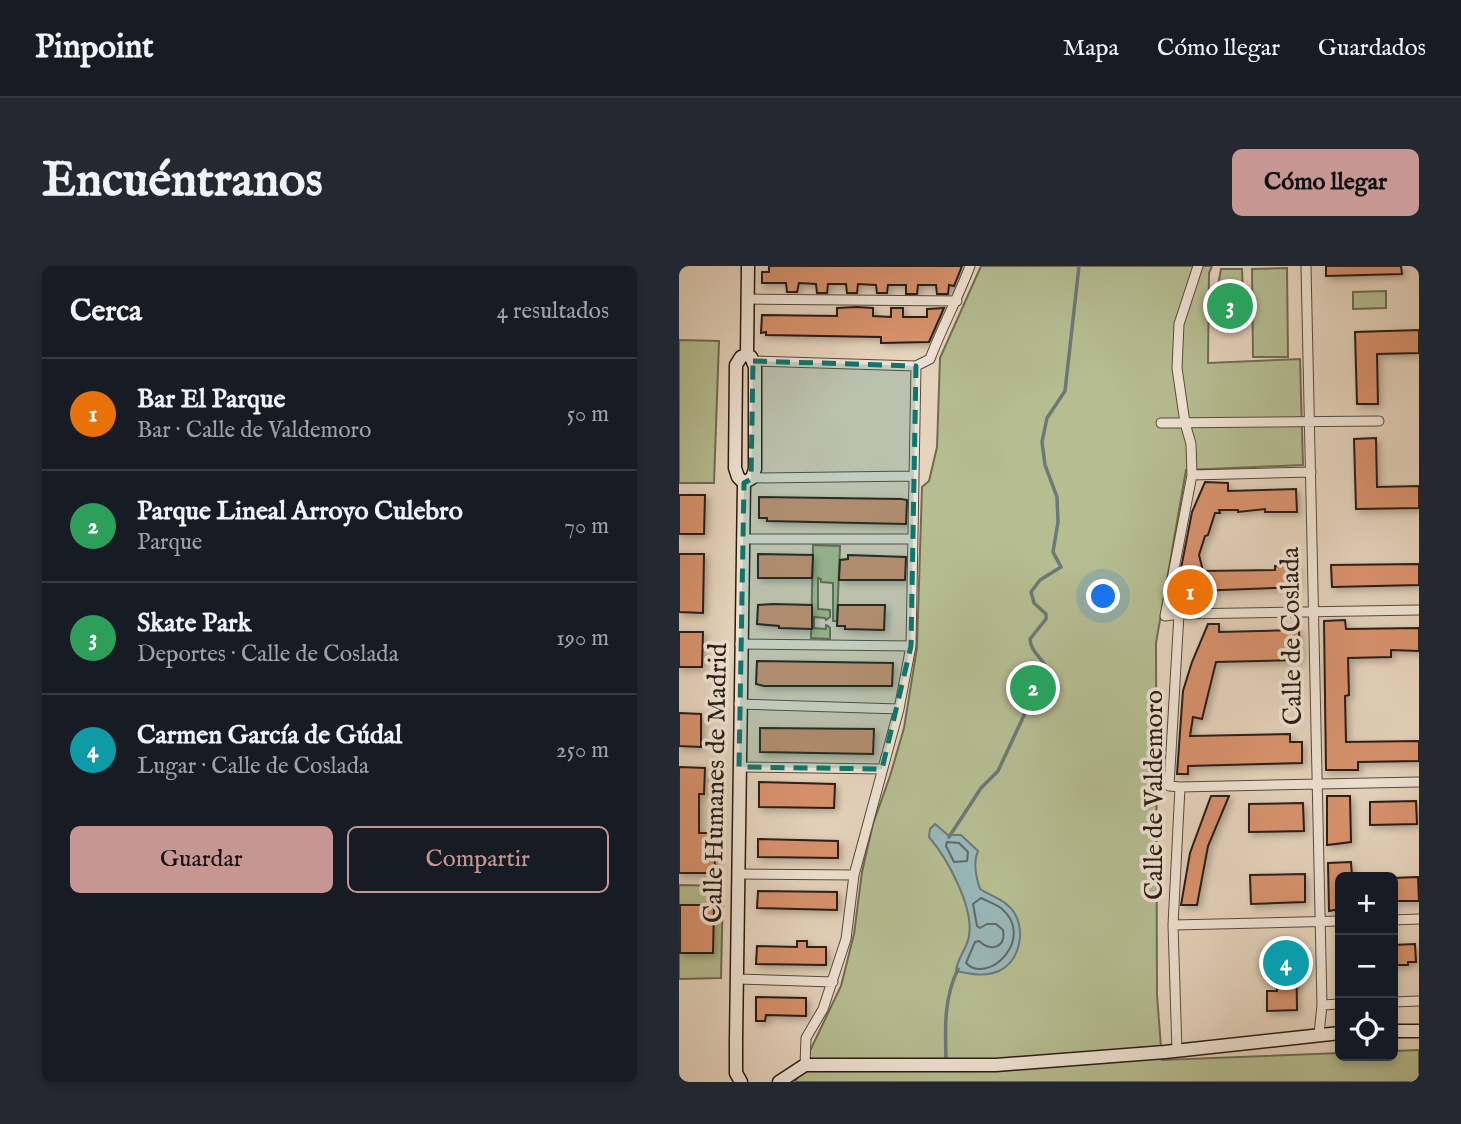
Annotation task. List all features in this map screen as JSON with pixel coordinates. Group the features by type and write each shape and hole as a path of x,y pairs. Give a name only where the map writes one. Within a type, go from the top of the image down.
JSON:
{"street":[{"name":"Calle Humanes de Madrid","path":"741,1082 736,1073 742,539 748,480 755,469 748,266"},
{"path":"750,358 916,366 930,359 970,266"},
{"path":"1198,266 1179,324 1177,368 1191,444 1192,475 1165,616 1312,610 1419,610"},
{"name":"Calle de Coslada","path":"1306,266 1322,1005 1319,1034"},
{"path":"748,299 957,301"},
{"name":"Calle Humanes de Madrid","path":"748,480 738,477 735,468 736,365 741,357 750,358"},
{"path":"805,1065 806,1038 823,1009 846,939 855,875 899,709 911,646 916,366"},
{"path":"1160,423 1310,424 1379,421"},
{"path":"1192,475 1311,472"},
{"path":"748,480 914,476"},
{"path":"742,539 913,539"},
{"name":"Calle de Valdemoro","path":"1177,1051 1173,925 1180,787 1169,786 1179,614"},
{"path":"740,644 911,646"},
{"path":"739,705 899,709"},
{"path":"739,767 882,769"},
{"path":"1180,787 1419,782"},
{"path":"739,874 855,875"},
{"path":"1398,920 1419,919"},
{"path":"1173,925 1335,921"},
{"path":"737,979 833,982"},
{"path":"1398,1002 1419,1001"},
{"path":"1322,1005 1335,1004"},
{"path":"1398,1031 1419,1031"},
{"path":"779,1082 805,1065 996,1065 1177,1051 1335,1033"}],"highlighted area":[{"path":"753,361 916,366 911,646 882,769 739,767 744,483 751,479"}],"green space":[{"path":"981,266 1212,266 1209,273 1208,363 1300,359 1303,465 1186,470 1156,643 1157,995 1162,1060 1335,1053 1335,1061 1398,1061 1398,1051 1419,1050 1419,1082 795,1082 841,986 854,934 862,872 873,824 904,728 917,648 922,487 929,481 937,447 940,358"},
{"path":"1287,268 1288,357 1253,357 1252,269"},
{"path":"1221,269 1242,269 1244,321 1218,322 1217,291"},
{"path":"1386,291 1386,308 1353,309 1353,292"},
{"path":"679,340 719,341 714,483 679,483"},
{"path":"813,545 840,546 837,621 833,621 833,583 821,582 818,578 818,609 830,610 830,617 826,620 814,617 814,628 826,629 826,625 828,626 830,639 811,638"},
{"path":"679,885 723,886 721,978 679,979"}],"water":[{"path":"935,824 948,835 961,835 978,851 976,870 980,889 1004,902 1015,914 1020,929 1019,946 1012,960 999,971 973,974 956,971 968,941 969,924 958,884 944,857 929,837 930,829"}],"building":[{"path":"769,266 962,266 954,286 949,285 948,294 937,294 936,285 918,285 917,294 906,294 906,285 888,285 887,293 877,293 876,285 858,284 857,293 847,293 846,284 828,284 827,293 817,293 816,284 799,283 797,292 787,292 786,283 762,283 762,272 769,272"},
{"path":"1326,266 1401,266 1402,274 1326,276"},
{"path":"837,308 873,308 873,316 891,317 891,308 903,308 903,317 927,317 927,309 944,308 929,342 881,343 881,337 761,333 762,315 837,316"},
{"path":"1419,330 1419,353 1377,354 1378,404 1357,404 1355,332"},
{"path":"1376,438 1377,487 1419,486 1419,508 1356,509 1354,439"},
{"path":"1205,482 1228,483 1228,491 1296,489 1297,512 1265,512 1265,509 1238,512 1219,510 1220,513 1215,513 1199,555 1203,571 1297,567 1297,587 1196,591 1196,599 1175,599 1192,512"},
{"path":"679,495 705,495 704,534 679,534"},
{"path":"759,497 907,500 906,524 767,521 767,518 759,518"},
{"path":"679,554 704,554 703,613 679,612"},
{"path":"758,554 813,555 812,578 758,578"},
{"path":"848,555 906,557 905,580 839,580 840,560 848,559"},
{"path":"1419,564 1419,585 1332,587 1331,565"},
{"path":"758,605 812,605 812,629 757,624"},
{"path":"838,605 885,605 884,630 845,629 845,626 837,626"},
{"path":"1345,620 1346,629 1419,628 1419,651 1391,650 1391,657 1348,658 1349,695 1345,696 1346,742 1419,741 1419,761 1358,762 1358,770 1326,770 1324,621"},
{"path":"1208,624 1219,624 1219,632 1299,630 1300,660 1216,662 1202,719 1193,717 1190,736 1290,734 1290,742 1302,742 1302,763 1188,766 1188,774 1177,774 1183,691"},
{"path":"679,632 703,632 702,667 679,667"},
{"path":"757,661 893,663 892,686 764,686 756,684"},
{"path":"679,713 701,714 701,747 679,746"},
{"path":"760,728 874,729 873,754 760,752"},
{"path":"679,767 705,768 704,794 699,794 699,833 714,833 715,873 679,873"},
{"path":"759,782 835,784 834,808 759,807"},
{"path":"1211,796 1229,796 1208,846 1197,905 1181,905 1190,853"},
{"path":"1327,796 1350,796 1351,842 1327,845"},
{"path":"1416,801 1417,824 1370,825 1370,802"},
{"path":"1303,803 1304,831 1249,832 1249,804"},
{"path":"758,839 838,841 838,858 758,857"},
{"path":"1351,862 1352,872 1335,872 1335,910 1329,911 1328,863"},
{"path":"1305,874 1305,902 1251,904 1250,875"},
{"path":"1418,877 1419,901 1398,901 1398,878"},
{"path":"758,891 837,892 837,910 757,908"},
{"path":"680,905 714,905 713,953 680,953"},
{"path":"797,941 807,941 807,947 826,947 826,965 756,964 757,946 797,947"},
{"path":"1276,941 1296,941 1297,1010 1267,1011 1267,991 1277,991"},
{"path":"1415,944 1416,962 1398,965 1398,945"},
{"path":"756,997 806,998 806,1016 766,1015 765,1021 756,1021"}],"waterway":[{"path":"949,837 981,788 998,771 1034,694 1049,678 1046,667 1031,645 1030,639 1046,619 1046,614 1034,603 1031,592 1040,580 1061,567 1053,552 1058,522 1057,497 1045,465 1042,442 1047,418 1065,391 1079,266"},
{"path":"946,1059 948,1002 958,969"}],"place":[{"name":"Skate Park","path":"1230,306"},
{"name":"Bar El Parque","path":"1190,592"},
{"name":"Parque Lineal Arroyo Culebro","path":"1033,688"},
{"name":"Carmen García de Gúdal","path":"1286,963"}]}
